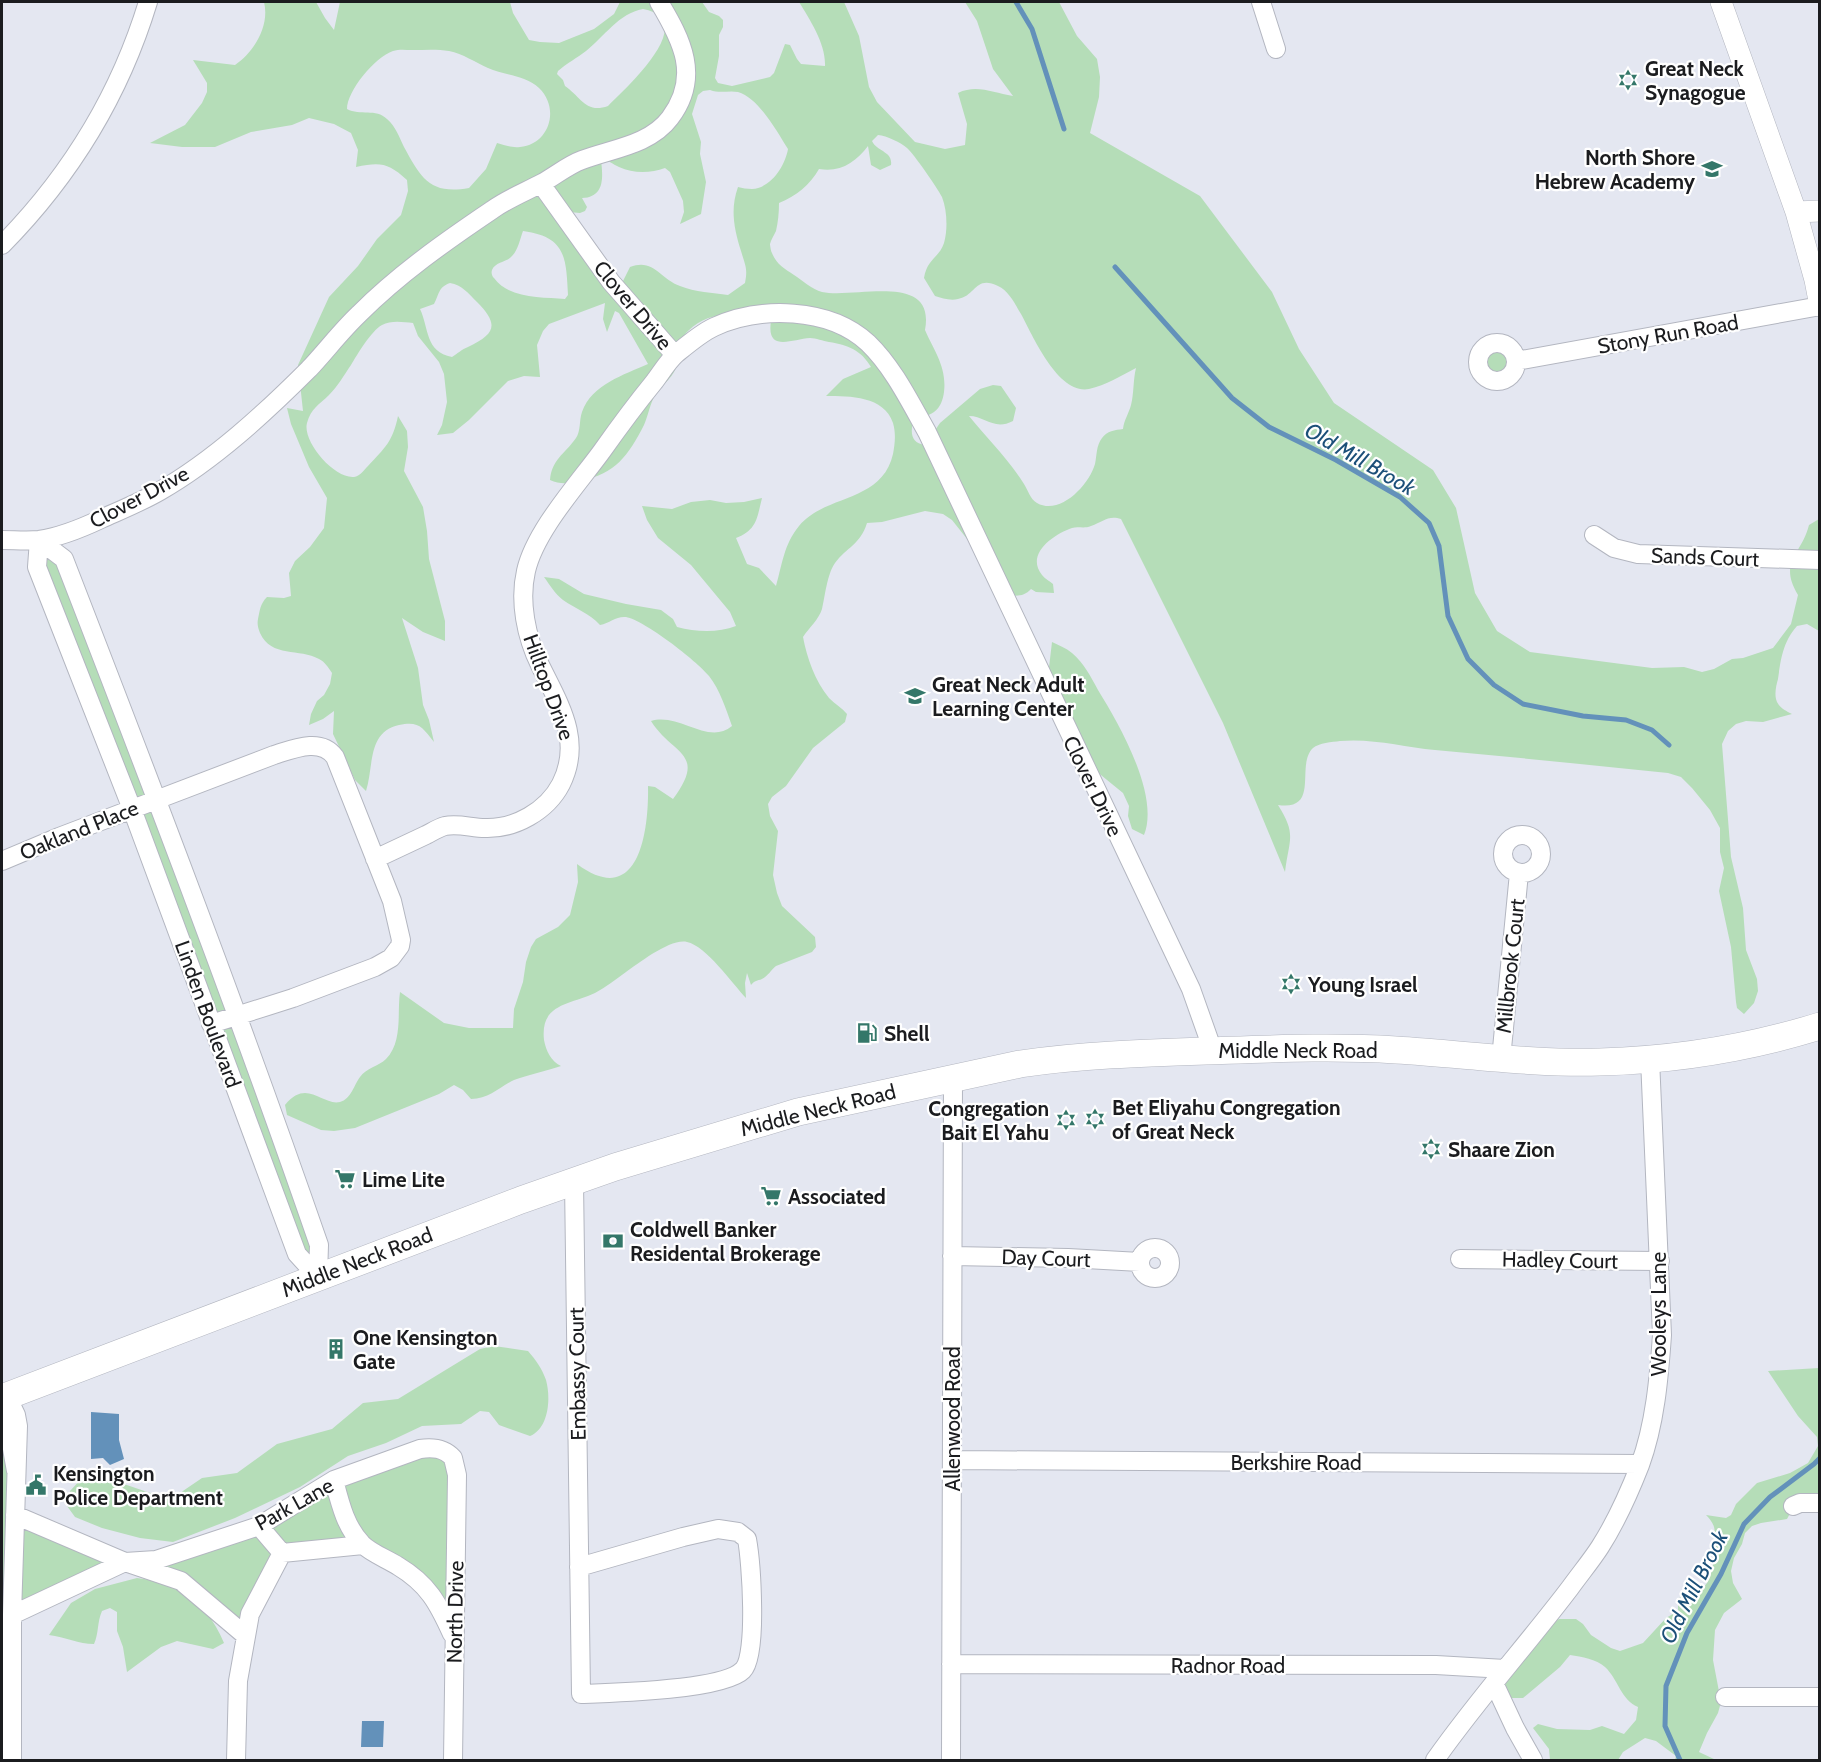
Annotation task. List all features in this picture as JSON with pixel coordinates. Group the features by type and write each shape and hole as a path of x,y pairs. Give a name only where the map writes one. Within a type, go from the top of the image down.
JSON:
{"main road":[{"name":"Middle Neck Road","path":"4,1397 521,1200 615,1167 798,1112 953,1078 1056,1059 1123,1054 1284,1049 1385,1050 1501,1059 1601,1062 1686,1055 1737,1046 1820,1026"}],"street":[{"path":"2,244 41,201 84,142 117,84 138,34 148,2"},
{"path":"541,184 580,161 642,140 660,129 670,118 682,95 687,68 679,36 659,2"},
{"path":"1261,2 1276,49"},
{"path":"1721,2 1797,212 1820,306"},
{"name":"Clover Drive","path":"2,540 39,540 68,532 136,504 205,462 276,400 310,368 360,313 404,275 495,208 541,184 611,282 675,355 713,327 752,315 780,313 823,318 841,324 867,342 880,357 908,398 927,432 1191,989 1213,1051"},
{"path":"1797,212 1820,211"},
{"name":"Stony Run Road","path":"1516,361 1820,306"},
{"name":"Hilltop Drive","path":"375,859 444,826 485,828 522,820 540,809 561,784 569,764 571,750 568,728 527,631 524,605 526,570 540,535 631,410 675,355"},
{"name":"Sands Court","path":"1594,535 1614,548 1638,554 1820,560"},
{"name":"Linden Boulevard","path":"39,540 64,559 157,799 238,1015 319,1245 318,1277"},
{"name":"Linden Boulevard","path":"39,540 37,567 132,809 289,1234 297,1254 318,1277"},
{"path":"64,636 90,626"},
{"name":"Oakland Place","path":"2,861 274,755 301,746 320,746 330,751 335,757 392,901 401,940 400,946 392,958 375,968 293,998 211,1024"},
{"name":"Millbrook Court","path":"1501,1059 1519,873"},
{"name":"Wooleys Lane","path":"1435,1761 1600,1548 1622,1506 1640,1464 1650,1430 1659,1379 1662,1335 1650,1059"},
{"name":"Allenwood Road","path":"951,1761 953,1078"},
{"name":"Embassy Court","path":"574,1182 579,1567 581,1695 658,1690 722,1680 742,1672 748,1663 752,1611 751,1563 747,1539 738,1532 718,1529 706,1531 579,1567"},
{"path":"289,1234 312,1225"},
{"name":"Day Court","path":"952,1256 1059,1257 1140,1262"},
{"name":"Hadley Court","path":"1460,1259 1660,1261"},
{"path":"4,1397 16,1415 18,1426 15,1515 7,1584 12,1615 7,1719 12,1761"},
{"name":"Park Lane","path":"12,1615 125,1562 156,1560 259,1526 334,1480 427,1448 442,1450 456,1463"},
{"name":"Berkshire Road","path":"952,1460 1640,1464"},
{"name":"North Drive","path":"453,1761 456,1463"},
{"path":"334,1480 344,1518 363,1545 403,1569 422,1584 438,1605 454,1639"},
{"path":"1793,1506 1800,1503 1820,1503"},
{"name":"Park Lane","path":"15,1515 125,1562 182,1581 246,1636"},
{"path":"259,1526 282,1553"},
{"path":"282,1553 363,1545"},
{"path":"236,1761 238,1681 250,1614 282,1553"},
{"name":"Radnor Road","path":"951,1664 1436,1665 1500,1676"},
{"path":"1500,1676 1515,1728 1533,1761"},
{"path":"1725,1697 1820,1697"}],"green space":[{"path":"264,2 316,2 334,30 340,2 510,2 513,13 529,40 559,43 594,29 614,14 620,2 702,2 709,12 723,20 723,27 719,35 719,56 715,78 718,83 732,86 770,77 774,73 785,44 790,45 801,64 825,66 820,41 799,2 844,2 859,36 869,87 877,102 915,142 945,149 965,145 967,124 958,93 978,89 1013,96 993,69 977,21 965,2 1059,2 1077,36 1097,59 1100,77 1099,97 1090,133 1200,196 1272,292 1299,349 1334,403 1433,470 1456,508 1475,593 1497,631 1530,652 1652,668 1684,667 1702,672 1714,669 1732,659 1743,658 1773,648 1791,624 1798,595 1792,584 1791,566 1809,525 1819,519 1819,631 1807,624 1797,626 1792,632 1783,651 1776,688 1778,704 1792,714 1763,722 1746,721 1736,724 1728,731 1722,744 1731,857 1743,908 1746,950 1757,979 1758,991 1754,1003 1744,1014 1737,1008 1731,947 1719,891 1724,868 1720,852 1720,828 1710,810 1681,777 1668,773 1376,742 1352,740 1322,744 1313,748 1308,756 1305,785 1299,801 1291,805 1278,805 1290,831 1285,872 1223,723 1121,519 1109,518 1088,527 1072,528 1057,535 1039,552 1037,560 1042,575 1053,584 1054,593 1036,592 1031,589 1022,595 1013,596 993,590 979,554 952,520 943,514 925,511 882,522 867,523 861,536 832,568 821,613 803,637 809,661 820,684 829,698 847,714 845,722 813,748 786,786 772,797 768,804 770,816 778,831 773,875 777,893 782,906 815,937 816,947 812,952 776,966 764,978 751,985 747,973 746,998 702,950 687,942 673,944 647,957 595,993 567,1003 552,1012 544,1028 544,1040 550,1055 561,1066 514,1080 489,1095 477,1098 471,1099 463,1090 454,1085 439,1094 355,1128 321,1130 287,1115 285,1105 300,1094 307,1093 333,1102 344,1100 350,1095 363,1074 386,1059 397,1036 400,992 444,1023 469,1028 513,1028 514,1009 531,947 536,939 558,927 570,915 578,882 577,864 598,876 614,878 627,871 636,859 642,843 646,824 648,786 655,787 673,799 683,784 687,763 683,755 651,721 662,719 713,732 723,731 732,726 713,681 703,669 682,652 645,625 626,617 600,625 587,614 560,598 544,577 559,579 584,594 661,610 673,619 677,627 707,631 736,626 730,612 691,565 658,538 642,506 672,509 691,502 710,500 726,503 744,502 762,498 752,527 736,538 747,564 759,568 776,586 787,547 799,526 823,508 865,490 877,481 887,470 893,454 895,435 889,414 882,407 855,397 826,396 843,379 871,367 858,352 842,345 812,338 776,341 772,337 771,321 739,316 718,316 698,323 685,335 675,370 655,395 644,425 620,462 593,478 558,483 550,480 553,467 578,435 581,415 593,394 619,377 648,364 619,313 615,311 607,332 603,319 605,303 549,324 537,345 540,377 524,376 508,381 453,433 437,435 442,425 447,402 444,374 439,362 418,336 413,323 393,322 382,325 369,338 335,388 313,410 307,423 307,431 314,449 329,466 346,476 354,477 362,473 388,444 398,416 407,431 408,447 404,471 423,507 429,559 445,621 445,641 423,632 402,618 418,668 423,705 434,742 423,729 416,725 399,725 389,729 381,735 377,742 366,791 355,780 333,734 334,711 309,725 317,701 324,695 330,684 332,673 319,659 271,646 260,633 258,621 262,605 267,597 291,596 289,573 295,561 310,547 324,528 327,498 309,467 291,424 287,408 303,411 298,365 329,297 358,266 377,239 401,215 408,191 407,180 395,170 384,165 356,167 358,150 351,133 334,124 309,118 292,125 251,132 215,147 182,147 150,143 185,125 202,103 207,92 207,83 193,60 235,65 242,60 259,38 265,20","holes":["643,9 659,16 665,26 662,40 642,71 608,106 600,108 589,106 565,86 557,74 558,71 586,51 619,20 634,11","400,50 454,52 488,68 534,84 545,96 549,105 549,124 545,132 539,139 520,147 497,143 486,169 469,188 445,189 428,182 416,167 387,119 378,114 347,109 357,84 371,67 386,54","710,90 731,91 746,95 767,116 788,149 780,169 765,185 750,189 738,187 734,203 734,219 736,235 746,267 745,283 728,295 698,291 673,283 651,267 638,265 630,267 623,281 620,297 609,294 603,287 569,212 585,211 587,207 582,198 590,197 599,190 602,179 601,160 636,172 665,168 670,172 683,201 684,212 680,224 701,214 706,182 700,154 701,142 692,114 698,95","878,135 904,146 920,164 942,197 946,220 944,243 928,267 924,278 935,296 958,299 985,283 1002,288 1009,294 1057,374 1067,383 1078,388 1089,389 1101,385 1136,368 1131,405 1123,429 1109,432 1102,438 1095,464 1087,481 1064,502 1046,506 1037,503 1012,466 969,416 995,424 1006,424 1013,421 1016,408 1001,386 993,385 980,389 940,423 925,445 915,440 912,434 913,422 938,408 944,392 944,375 925,330 925,312 918,300 906,294 890,292 822,292 784,268 774,257 770,244 776,231 779,203 802,189 819,169 841,168 858,157 868,146 871,165 880,170 891,165 890,157 872,141","523,231 548,238 556,244 561,251 566,270 568,295 565,299 527,296 500,285 493,276 493,267 509,259 517,248","450,283 465,290 489,316 491,322 489,333 484,338 452,357 443,354 432,345 420,309 434,304 443,287"]},
{"path":"1497,347 1508,351 1512,362 1508,373 1497,377 1486,373 1482,362 1486,351"},
{"path":"39,540 64,559 319,1245 318,1278 296,1253 37,567"},
{"path":"1052,642 1070,651 1084,666 1126,740 1135,760 1147,800 1144,835 1132,829 1128,816 1129,806 1123,793 1096,771 1048,676"},
{"path":"494,1346 528,1351 546,1380 548,1404 545,1420 530,1436 499,1425 489,1412 480,1411 461,1424 422,1426 386,1443 348,1456 300,1487 235,1518 173,1542 140,1538 102,1528 75,1517 67,1506 70,1491 82,1478 118,1482 159,1496 177,1495 202,1478 237,1473 277,1444 332,1429 363,1403 398,1399 480,1349"},
{"path":"1819,1368 1819,1503 1794,1506 1787,1519 1752,1526 1745,1533 1734,1558 1731,1571 1733,1583 1742,1599 1724,1613 1715,1630 1713,1660 1721,1702 1699,1752 1716,1760 1675,1760 1676,1756 1656,1741 1645,1738 1623,1752 1618,1760 1550,1760 1549,1749 1533,1728 1538,1724 1557,1729 1590,1730 1602,1726 1624,1734 1636,1720 1638,1707 1632,1704 1605,1667 1584,1658 1570,1655 1560,1667 1523,1698 1508,1698 1504,1690 1507,1676 1549,1626 1559,1619 1576,1619 1591,1635 1620,1651 1643,1643 1666,1618 1678,1611 1678,1598 1694,1594 1701,1589 1709,1578 1714,1556 1715,1532 1706,1515 1726,1518 1731,1515 1736,1504 1757,1483 1790,1473 1808,1463 1818,1446 1817,1437 1798,1416 1768,1371"},
{"path":"2,1398 15,1515 125,1562 12,1615 12,1724 2,1715"},
{"path":"420,1449 450,1455 454,1639 438,1605 363,1545 282,1553 246,1636 181,1581 125,1562 156,1560"},
{"path":"137,1578 169,1584 186,1593 206,1612 224,1643 213,1649 177,1641 161,1647 127,1672 123,1647 117,1631 117,1612 110,1608 102,1611 94,1644 49,1635 71,1603 95,1589"}],"water":[{"path":"91,1412 119,1414 119,1440 124,1459 110,1465 103,1458 91,1459"},
{"path":"362,1721 384,1721 383,1747 361,1747"}],"waterway":[{"name":"Old Mill Brook","path":"1016,2 1032,29 1064,129"},
{"name":"Old Mill Brook","path":"1115,267 1232,398 1269,427 1336,460 1400,497 1429,523 1439,546 1448,616 1468,659 1494,685 1523,704 1583,716 1626,720 1652,730 1669,745"},
{"name":"Old Mill Brook","path":"1680,1760 1665,1726 1666,1686 1687,1633 1721,1574 1744,1524 1770,1497 1820,1458"}],"place":[{"name":"Great Neck Synagogue","path":"1628,80"},
{"name":"North Shore Hebrew Academy","path":"1712,169"},
{"name":"Great Neck Adult Learning Center","path":"915,696"},
{"name":"Young Israel","path":"1291,984"},
{"name":"Shell","path":"867,1033"},
{"name":"Bet Eliyahu Congregation of Great Neck","path":"1095,1119"},
{"name":"Congregation Bait El Yahu","path":"1066,1120"},
{"name":"Shaare Zion","path":"1431,1149"},
{"name":"Lime Lite","path":"345,1179"},
{"name":"Associated","path":"771,1196"},
{"name":"Coldwell Banker Residental Brokerage","path":"613,1241"},
{"name":"One Kensington Gate","path":"336,1349"},
{"name":"Kensington Police Department","path":"36,1485"}]}
